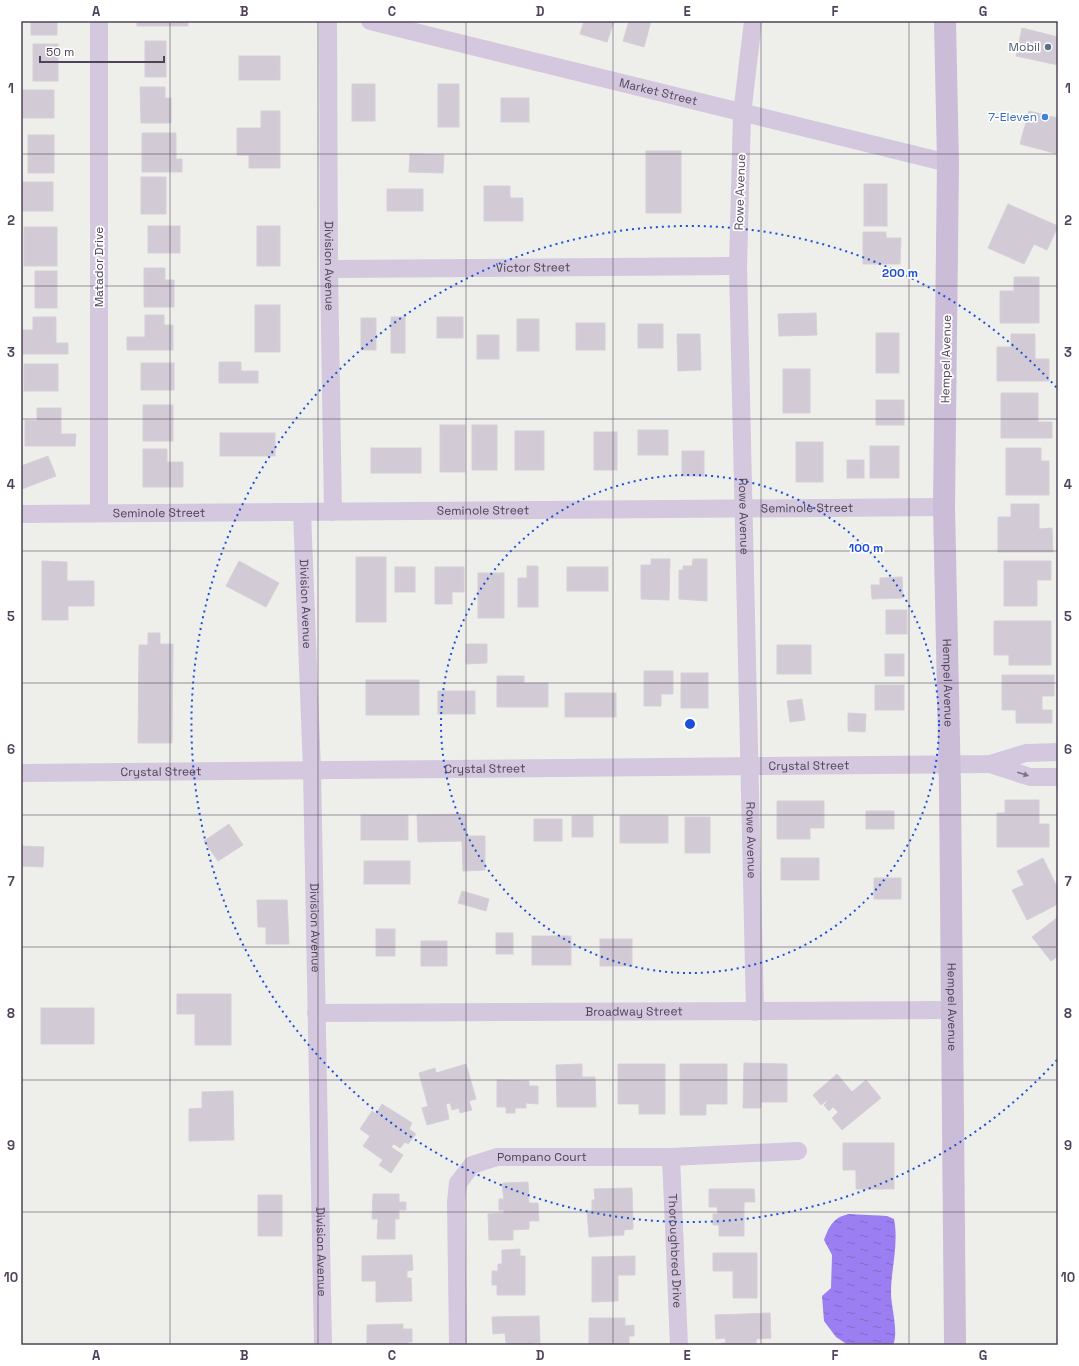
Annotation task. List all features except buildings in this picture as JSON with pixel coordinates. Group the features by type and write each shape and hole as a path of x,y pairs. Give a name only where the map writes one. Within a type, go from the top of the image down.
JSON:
{"street":[{"name":"Matador Drive","path":"99,21 99,513"},
{"name":"Division Avenue","path":"328,21 332,512"},
{"name":"Market Street","path":"370,21 742,114 948,163"},
{"name":"Rowe Avenue","path":"753,21 742,114 738,266 748,765 755,1012"},
{"name":"Hempel Avenue","path":"945,21 948,163 944,507 949,764 955,1345"},
{"name":"Victor Street","path":"329,269 738,266"},
{"name":"Seminole Street","path":"21,514 744,510 944,507"},
{"name":"Division Avenue","path":"302,512 312,770 323,1345"},
{"path":"990,764 1026,753 1058,752"},
{"name":"Crystal Street","path":"21,774 748,765 990,764"},
{"path":"990,764 1030,776 1058,777"},
{"name":"Broadway Street","path":"316,1013 952,1010"},
{"name":"Pompano Court","path":"458,1345 456,1202 458,1183 472,1165 497,1157 671,1157 798,1151"},
{"name":"Thoroughbred Drive","path":"671,1157 679,1345"}],"water":[{"path":"849,1214 887,1216 894,1219 896,1238 891,1284 891,1299 895,1327 895,1340 893,1345 848,1345 836,1337 824,1321 822,1296 831,1288 832,1255 824,1240 833,1223 839,1217"}],"place":[{"name":"Mobil","path":"1048,47"},
{"name":"7-Eleven","path":"1045,117"}]}
